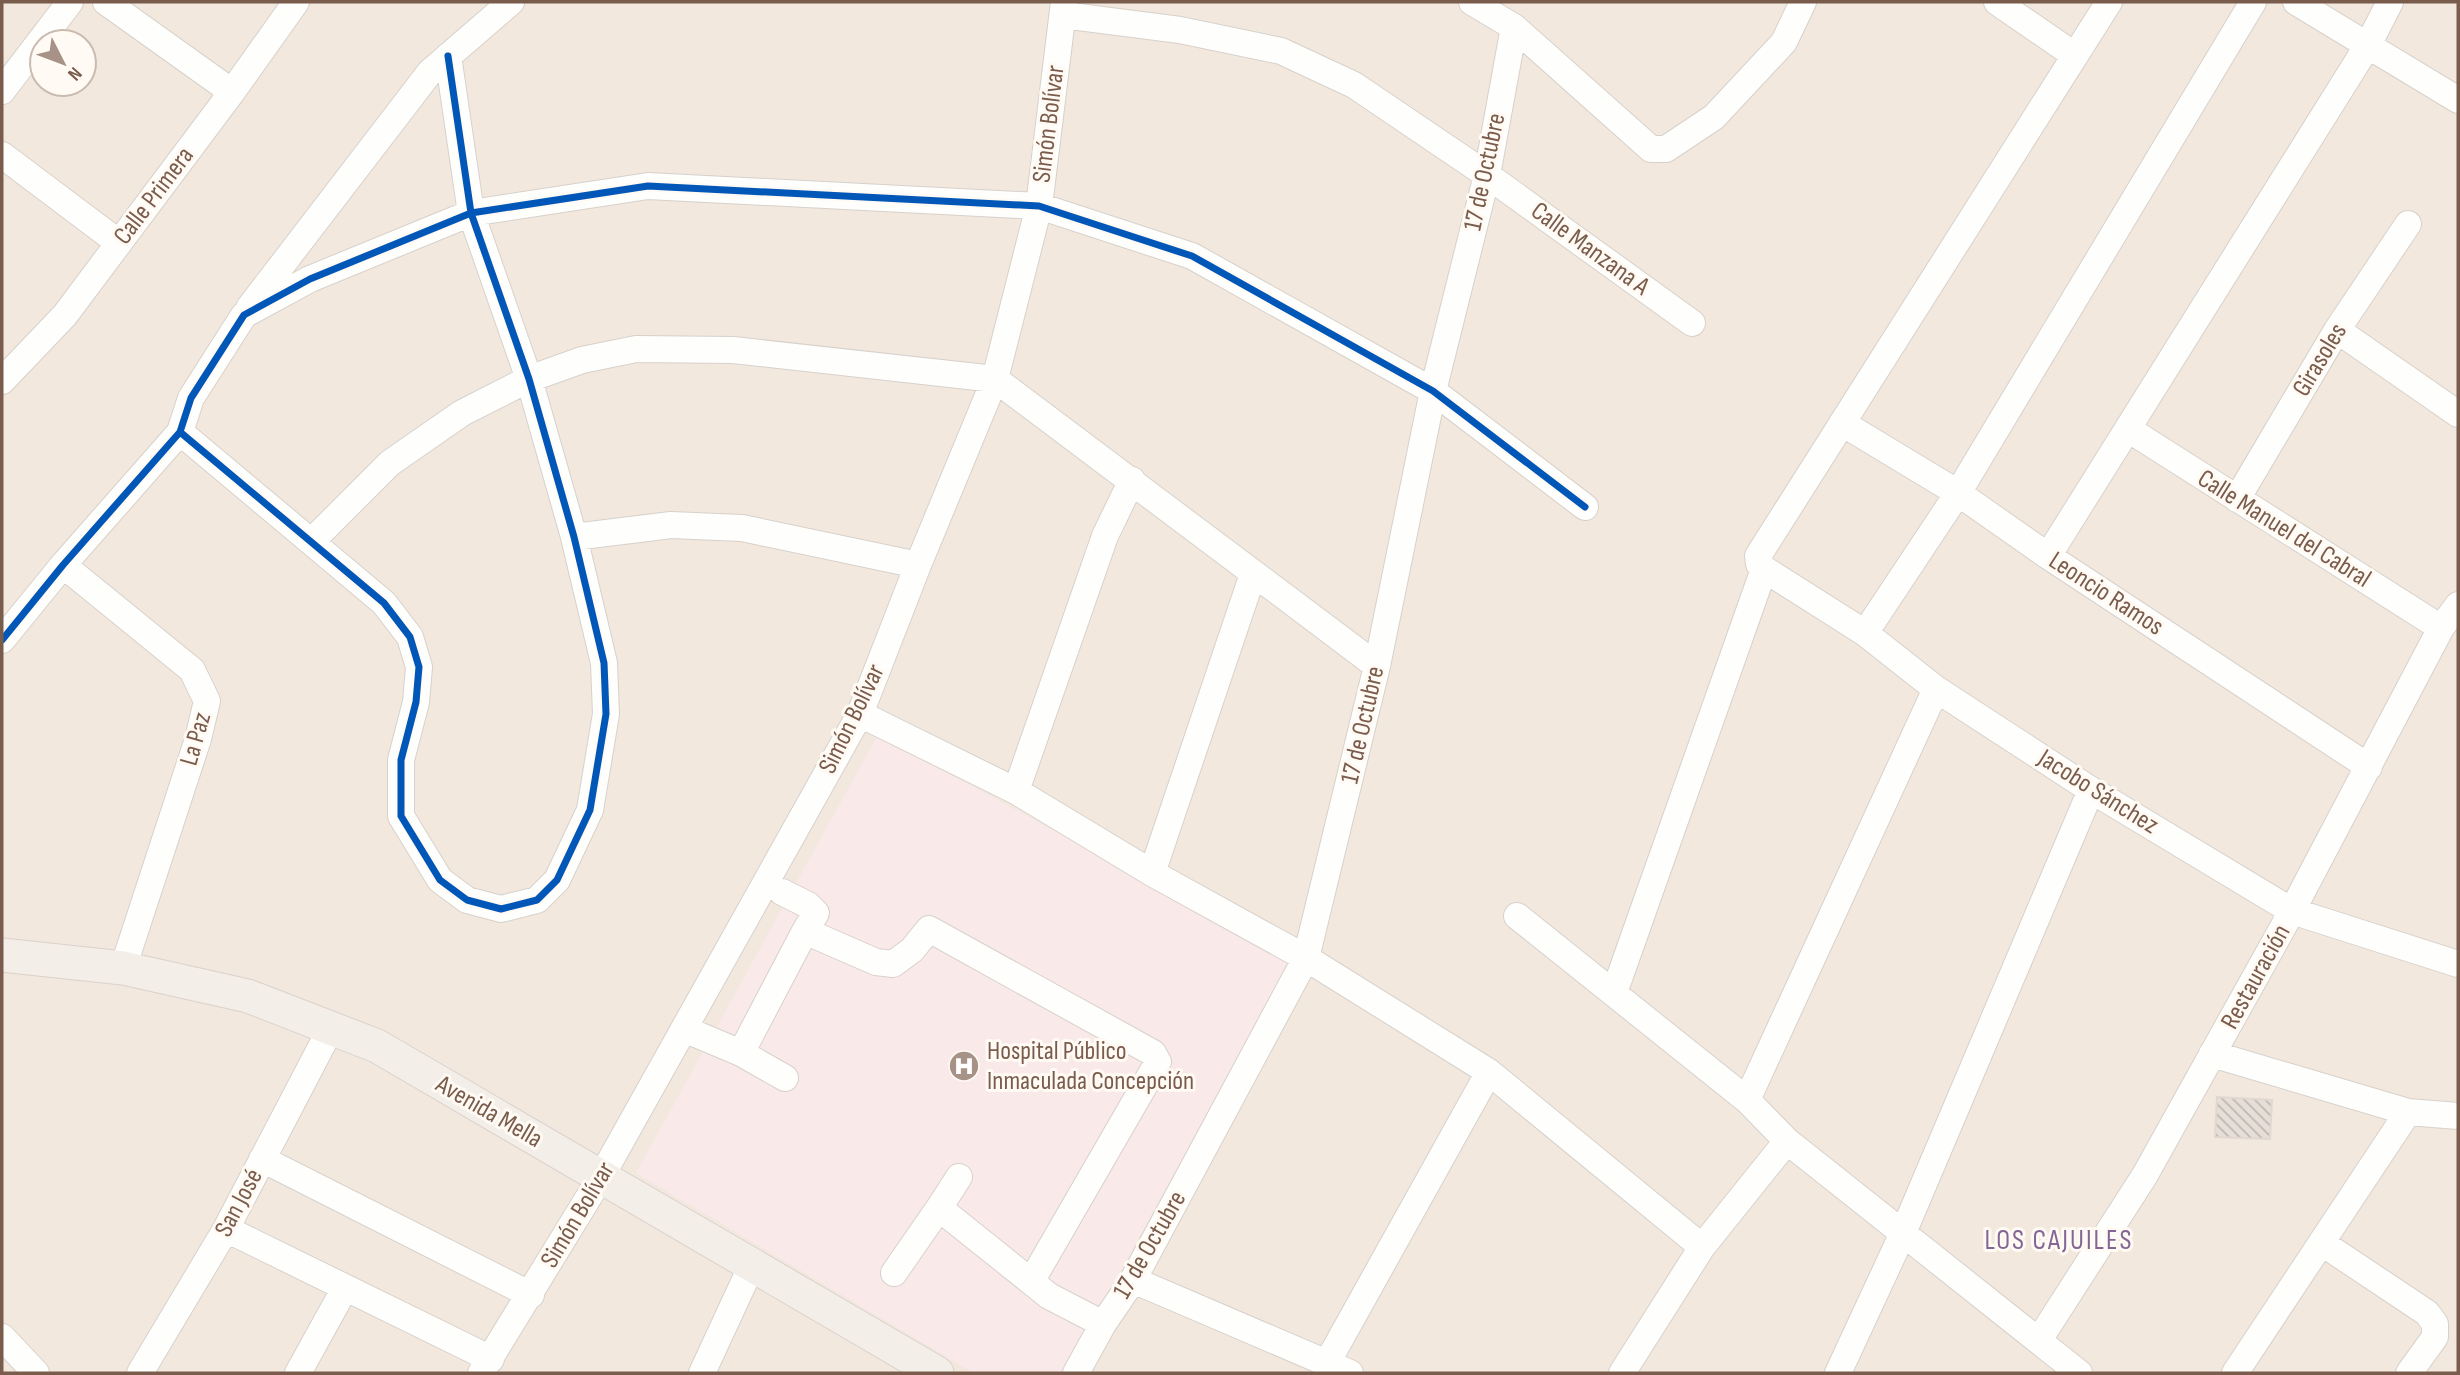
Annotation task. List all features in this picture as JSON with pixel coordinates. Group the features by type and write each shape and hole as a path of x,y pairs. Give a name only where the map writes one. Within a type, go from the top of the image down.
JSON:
{"main road":[{"name":"Avenida Mella","path":"2,955 122,968 248,996 377,1046 937,1373"}],"street":[{"path":"2,90 70,2"},
{"path":"106,2 232,92"},
{"name":"Calle Primera","path":"2,381 65,315 296,2"},
{"path":"2,640 63,565 180,432 191,398 244,315 430,72 511,2"},
{"path":"1472,2 1514,27 1651,149 1666,149 1714,117 1784,42 1803,2"},
{"path":"1997,2 2074,55"},
{"path":"1614,993 1763,569 1758,556 2109,2"},
{"path":"1865,633 1958,493 2253,2"},
{"path":"2296,2 2458,100"},
{"path":"2048,556 2368,45 2390,2"},
{"name":"Calle Manzana A","path":"1064,8 1281,51 1354,85 1487,175 1692,323"},
{"name":"Simón Bolívar","path":"486,1366 601,1177 860,714 995,379 1039,206 1064,8"},
{"name":"17 de Octubre","path":"1076,1373 1103,1324 1133,1280 1306,958 1377,666 1433,391 1487,175 1514,27"},
{"path":"180,432 384,603 410,637 419,667 416,702 401,761 401,816 440,880 467,900 501,909 537,900 557,880 590,810 606,714 604,663 574,537 529,379 471,213 448,56"},
{"path":"2,155 118,243"},
{"path":"244,315 310,279 471,213 648,186 1039,206 1192,256 1433,391 1585,507"},
{"name":"Girasoles","path":"2237,499 2337,330 2408,224"},
{"path":"2337,330 2458,414"},
{"path":"312,541 390,463 462,413 529,379 582,360 636,349 733,350 995,379 1377,666"},
{"name":"Leoncio Ramos","path":"1842,424 1958,493 2048,556 2369,768"},
{"name":"Calle Manuel del Cabral","path":"2128,429 2441,628"},
{"path":"1016,791 1105,536 1132,480"},
{"path":"574,537 671,525 742,528 918,565"},
{"name":"La Paz","path":"63,565 191,670 207,701 198,739 122,968"},
{"name":"Jacobo Sánchez","path":"1763,569 1865,633 1936,689 2091,790 2292,911 2458,964"},
{"path":"1152,873 1253,573"},
{"name":"Restauración","path":"2039,1340 2146,1175 2292,911 2441,628 2458,606"},
{"path":"1747,1100 1936,689"},
{"path":"860,714 1016,791 1152,873 1306,958 1489,1072 1702,1247"},
{"path":"1838,1373 1903,1233 2091,790"},
{"path":"741,1053 816,914 808,905 782,892"},
{"path":"1517,916 1747,1100 1787,1141 2079,1373"},
{"path":"805,931 876,962 893,964 921,941 933,918 1153,1053 1158,1062 1032,1280"},
{"name":"San José","path":"153,1368 331,1028"},
{"path":"684,1029 741,1053 785,1078"},
{"path":"2213,1054 2408,1112 2458,1116"},
{"path":"1133,1280 1339,1368 1489,1072"},
{"path":"2235,1373 2408,1112"},
{"path":"1622,1373 1702,1247 1787,1141"},
{"path":"262,1159 531,1295"},
{"path":"894,1273 959,1177"},
{"path":"939,1208 1049,1296 1103,1324"},
{"path":"226,1229 345,1288 486,1366"},
{"path":"2322,1243 2427,1313 2435,1324 2435,1338 2409,1373"},
{"path":"702,1373 751,1265"},
{"path":"298,1373 345,1288"},
{"path":"2,1337 36,1373"}],"shaded area":[{"path":"2,2 2458,2 2458,1373 2,1373"},
{"name":"Hospital Público Inmaculada Concepción","path":"878,735 1292,960 1064,1373 974,1373 636,1173"}],"building":[{"path":"2217,1097 2272,1100 2270,1139 2215,1137"}],"cycle path":[{"path":"180,432 384,603 410,637 419,667 416,702 401,760 401,816 440,880 467,900 501,909 537,900 557,880 590,810 606,714 604,663 574,537 529,379 471,213 448,56"},
{"path":"2,640 63,565 180,432 191,398 244,315 310,279 471,213 648,186 1039,206 1192,256 1433,391 1585,507"}],"place":[{"name":"Hospital Público Inmaculada Concepción","path":"964,1066"}],"district":[{"name":"LOS CAJUILES","path":"2059,1240"}]}
